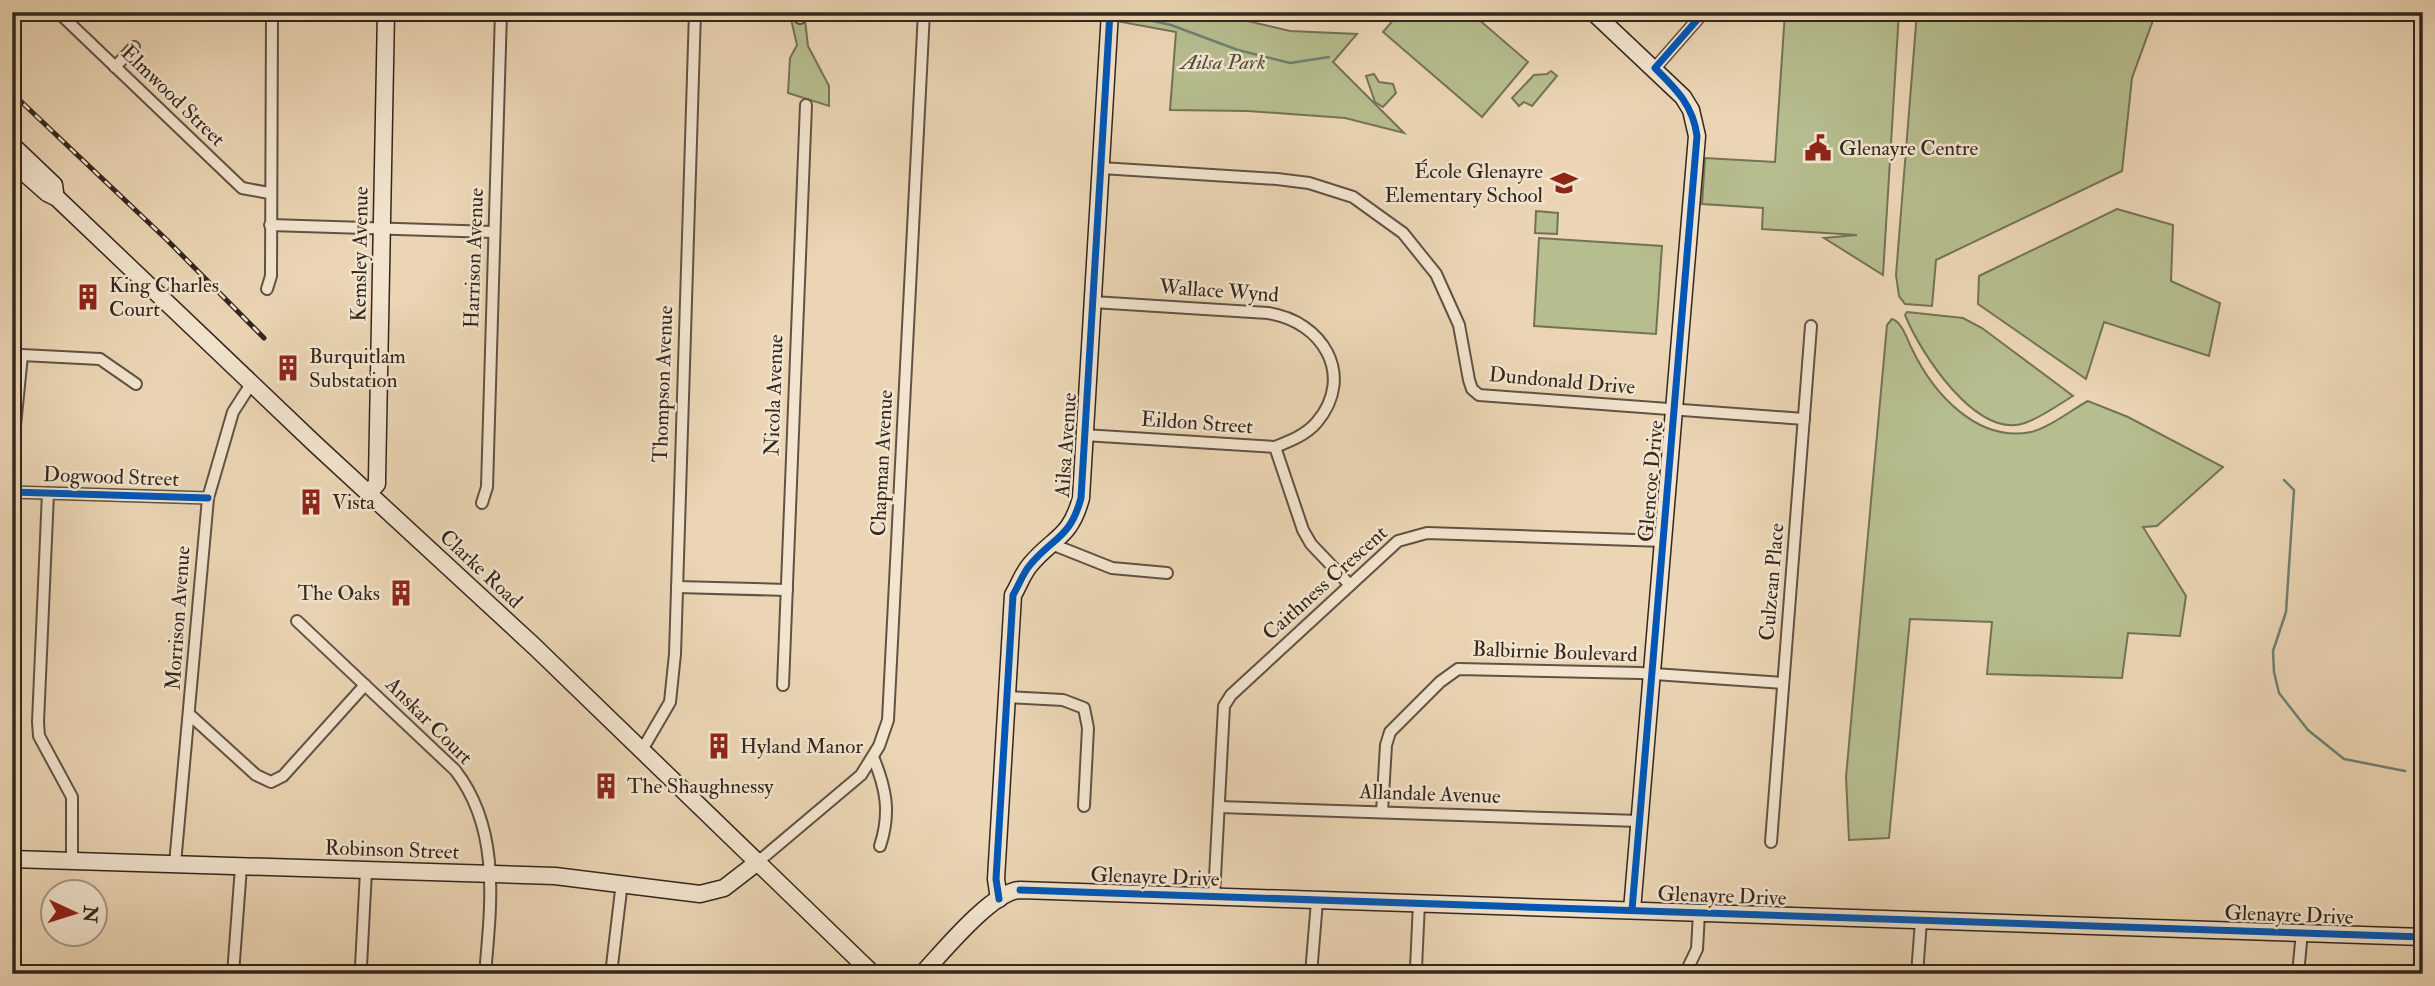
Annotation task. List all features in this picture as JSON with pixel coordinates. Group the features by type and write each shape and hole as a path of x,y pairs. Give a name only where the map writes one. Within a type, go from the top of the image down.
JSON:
{"street":[{"name":"Elmwood Street","path":"58,12 242,188 269,193"},
{"path":"267,289 271,276 269,193 272,12"},
{"name":"Kemsley Avenue","path":"368,493 377,479 386,12"},
{"name":"Harrison Avenue","path":"482,503 487,487 501,12"},
{"name":"Thompson Avenue","path":"642,750 670,702 677,587 695,12"},
{"name":"Chapman Avenue","path":"758,860 861,775 884,732 890,704 923,12"},
{"name":"Ailsa Avenue","path":"999,899 996,879 1013,595 1030,565 1054,545 1076,516 1081,498 1110,12"},
{"name":"Glencoe Drive","path":"1593,12 1683,97 1691,110 1697,136 1632,910"},
{"path":"1655,68 1704,12"},
{"path":"115,67 134,47"},
{"name":"Nicola Avenue","path":"783,685 797,278 806,105"},
{"name":"Clarke Road","path":"12,145 54,185 57,198"},
{"name":"Clarke Road","path":"12,162 47,193 57,198 758,860 873,974"},
{"name":"Dundonald Drive","path":"1101,168 1298,182 1353,197 1404,233 1436,274 1460,325 1469,380 1472,389 1479,395 1804,419"},
{"path":"270,225 494,232"},
{"name":"Wallace Wynd","path":"1093,302 1286,315 1315,332 1330,359 1333,374 1326,407 1317,423 1298,438 1275,447"},
{"name":"Culzean Place","path":"1771,842 1811,326"},
{"path":"12,456 22,355 100,359 136,384"},
{"name":"Morrison Avenue","path":"175,864 208,498 233,412 251,384"},
{"name":"Eildon Street","path":"1084,435 1275,447 1303,530 1311,544 1349,584"},
{"name":"Dogwood Street","path":"12,492 208,498"},
{"path":"48,493 38,722 40,736 72,797 72,861"},
{"name":"Caithness Crescent","path":"1214,896 1224,706 1231,695 1398,541 1415,534 1664,541"},
{"path":"1054,545 1112,568 1167,573"},
{"path":"677,587 787,590"},
{"name":"Anskar Court","path":"297,621 462,779 481,823 492,875 485,974"},
{"name":"Balbirnie Boulevard","path":"1382,812 1386,745 1390,732 1453,671 1469,668 1783,683"},
{"path":"190,715 259,777 271,782 283,776 365,685"},
{"path":"1006,697 1063,701 1084,708 1088,728 1084,806"},
{"path":"873,757 886,786 885,831 880,846"},
{"name":"Allandale Avenue","path":"1219,807 1639,821"},
{"name":"Robinson Street","path":"12,859 492,875 622,882 700,894 724,888 758,860"},
{"path":"233,974 241,867"},
{"path":"361,966 366,871"},
{"path":"611,974 622,882"},
{"name":"Glenayre Drive","path":"922,974 999,899 1008,892 1020,890 2423,937"},
{"path":"1311,974 1317,901"},
{"path":"1419,904 1416,968 1419,974"},
{"path":"1685,974 1697,949 1699,913"},
{"path":"1917,974 1921,921"},
{"path":"2298,974 2302,932"}],"green space":[{"name":"Ailsa Park","path":"1116,12 1210,12 1290,31 1357,34 1333,62 1404,133 1345,118 1248,111 1170,110 1176,32 1116,21"},
{"path":"1400,12 1470,12 1528,62 1482,117 1383,32"},
{"path":"1785,12 1899,12 1883,275 1824,238 1857,235 1762,229 1763,208 1702,204 1705,158 1775,162"},
{"path":"1917,12 2156,12 2132,78 2122,171 1936,260 1932,306 1905,304 1899,296 1896,275"},
{"path":"791,19 805,20 808,46 829,86 829,106 788,93 790,58 797,45"},
{"path":"1551,71 1557,76 1532,106 1524,102 1519,106 1512,98 1534,75"},
{"path":"1374,74 1379,82 1393,84 1396,93 1383,107 1375,102 1366,76"},
{"path":"2117,209 2173,225 2171,281 2220,303 2209,356 2104,322 2086,379 1978,304 1979,276"},
{"path":"1536,211 1558,213 1557,234 1535,233"},
{"path":"1539,238 1662,246 1656,334 1534,326"},
{"path":"1907,312 1963,318 1982,328 2073,396 2025,423 2006,425 1988,418 1969,406 1937,370 1912,331 1905,315"},
{"path":"1892,319 1901,327 1932,382 1959,411 1975,422 1993,430 2031,432 2052,423 2088,401 2128,417 2223,467 2157,526 2143,527 2186,596 2180,636 2128,633 2122,678 1987,674 1992,622 1910,619 1889,838 1849,840 1846,777 1887,325"}],"waterway":[{"path":"1118,13 1171,25 1238,50 1290,63 1329,57"},
{"path":"2284,480 2294,490 2286,612 2273,651 2279,693 2308,730 2344,759 2405,771"}],"railway":[{"path":"12,93 167,240 264,338"}],"cycle path":[{"path":"999,899 996,879 1013,595 1030,565 1072,522 1081,498 1110,12"},
{"path":"1632,910 1697,136 1687,106 1655,68 1704,12"},
{"path":"12,492 208,498"},
{"path":"1020,890 2423,937"}],"place":[{"name":"Glenayre Centre","path":"1818,148"},
{"name":"École Glenayre Elementary School","path":"1564,183"},
{"name":"King Charles Court","path":"88,297"},
{"name":"Burquitlam Substation","path":"288,368"},
{"name":"Vista","path":"311,502"},
{"name":"The Oaks","path":"401,593"},
{"name":"Hyland Manor","path":"719,746"},
{"name":"The Shaughnessy","path":"606,786"}]}
